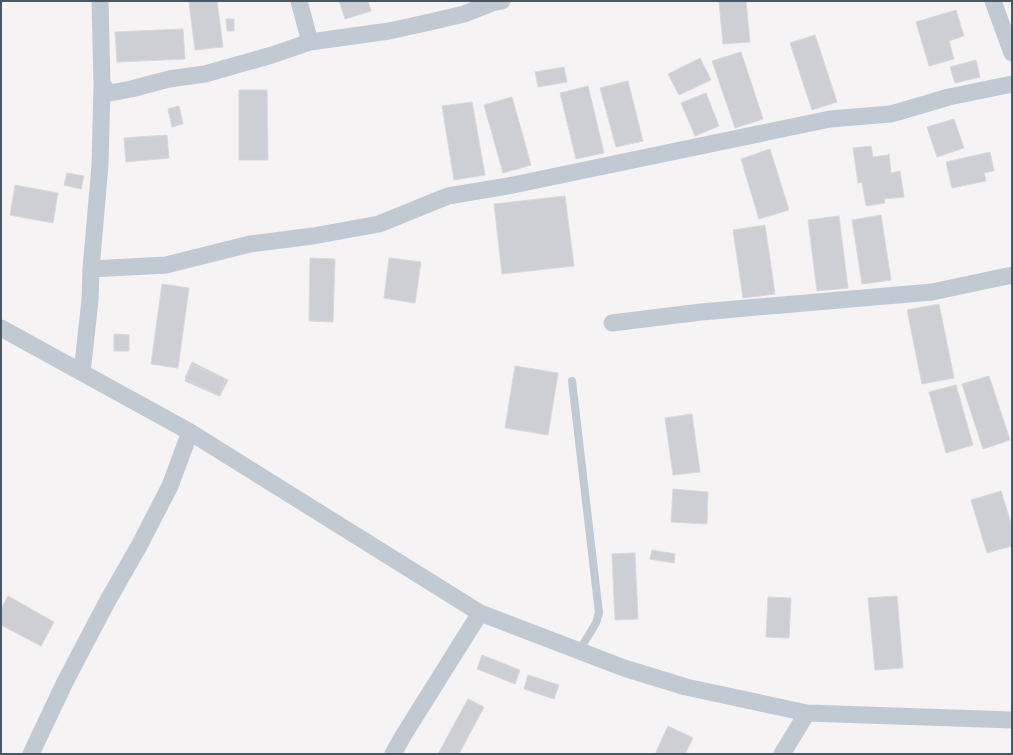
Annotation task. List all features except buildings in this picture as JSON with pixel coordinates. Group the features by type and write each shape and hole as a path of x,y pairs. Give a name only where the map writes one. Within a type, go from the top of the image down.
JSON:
{"street":[{"path":"82,373 90,300 90,269 100,165 102,85 100,1"},
{"path":"299,1 310,42"},
{"path":"102,85 110,93 169,79 206,74 272,55 310,42 389,31 464,14 492,3 502,1"},
{"path":"993,1 1012,53"},
{"path":"90,269 166,265 250,244 313,236 378,224 448,196 513,185 830,119 891,114 949,98 1012,84"},
{"path":"612,323 701,312 932,292 1012,275"},
{"path":"1,328 190,432 480,613 624,668 686,687 807,713 1012,720"},
{"path":"31,754 96,622 139,546 170,486 190,432"},
{"path":"393,754 480,613"},
{"path":"782,754 807,713"}],"lane":[{"path":"572,381 599,613 596,623 579,651"}]}
